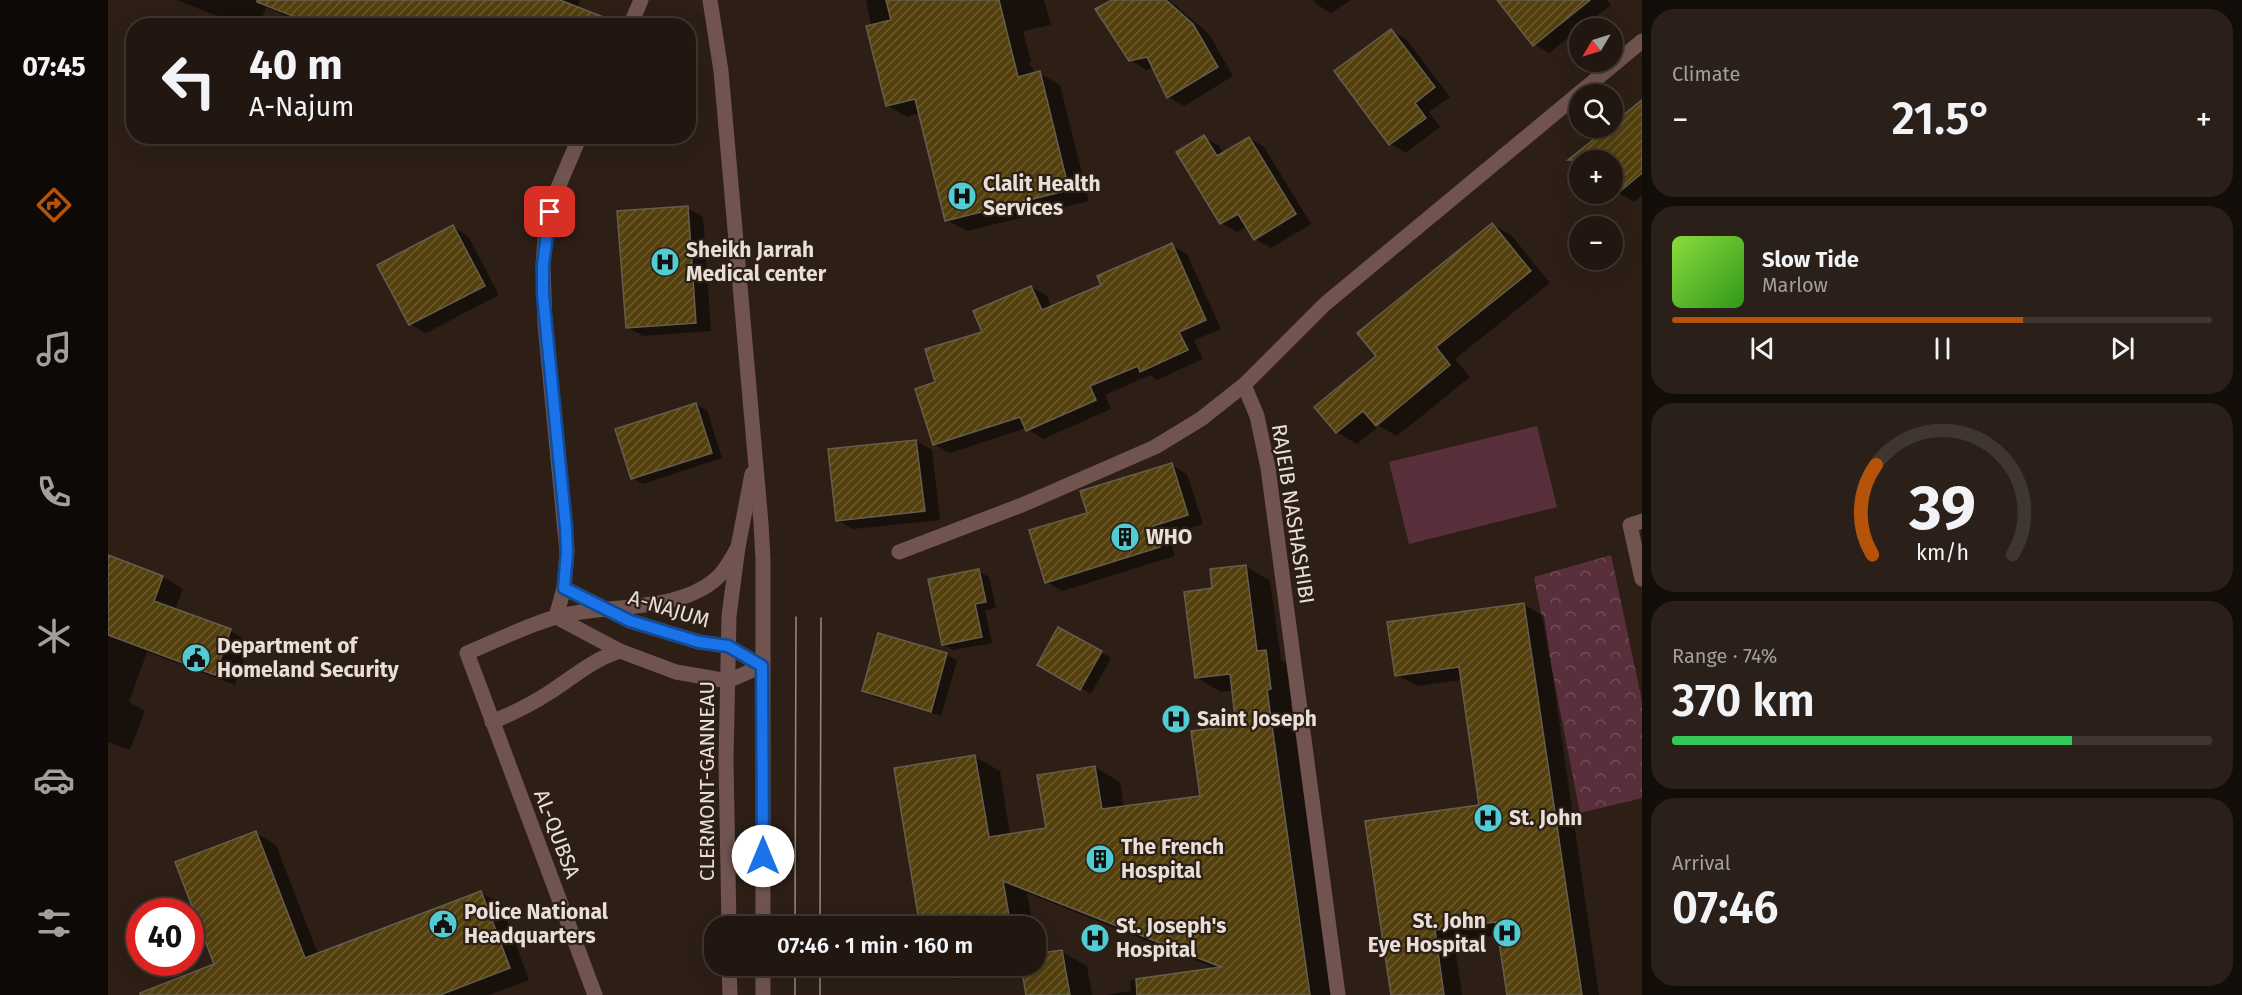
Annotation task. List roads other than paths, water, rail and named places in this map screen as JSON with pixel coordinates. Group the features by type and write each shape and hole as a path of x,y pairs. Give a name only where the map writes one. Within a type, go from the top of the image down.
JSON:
{"street":[{"path":"633,18 641,0"},
{"name":"CLERMONT-GANNEAU","path":"710,0 721,71 763,559 763,916"},
{"path":"899,552 1022,505 1155,447 1201,419 1244,385 1325,304 1642,41"},
{"path":"577,144 554,196 545,239 543,265 543,295 566,536 567,573 556,617 620,651 676,672 728,681 762,666"},
{"name":"RAJEIB NASHASHIBI","path":"1244,385 1257,416 1268,468 1338,995"},
{"name":"CLERMONT-GANNEAU","path":"729,916 726,760 729,616 738,547 756,457"},
{"path":"1642,521 1630,525 1642,579"},
{"name":"AL-QUBSA","path":"595,995 466,653 556,617 650,604 693,593 717,578 738,547"},
{"name":"A-NAJUM","path":"564,588 630,621 699,642 728,646 762,666"},
{"path":"492,722 519,710 604,657 620,651"},
{"path":"729,976 730,995"},
{"path":"763,976 763,995"}],"tram line":[{"path":"795,916 796,617"},
{"path":"820,916 821,618"},
{"path":"795,976 795,995"},
{"path":"820,976 820,995"}],"place":[{"name":"Clalit Health Services","path":"962,196"},
{"name":"Sheikh Jarrah Medical center","path":"665,262"},
{"name":"WHO","path":"1125,537"},
{"name":"Department of Homeland Security","path":"196,658"},
{"name":"Saint Joseph","path":"1176,719"},
{"name":"St. John","path":"1488,818"},
{"name":"The French Hospital","path":"1100,859"},
{"name":"Police National Headquarters","path":"443,924"},
{"name":"St. John Eye Hospital","path":"1507,933"},
{"name":"St. Joseph's Hospital","path":"1095,938"}]}
